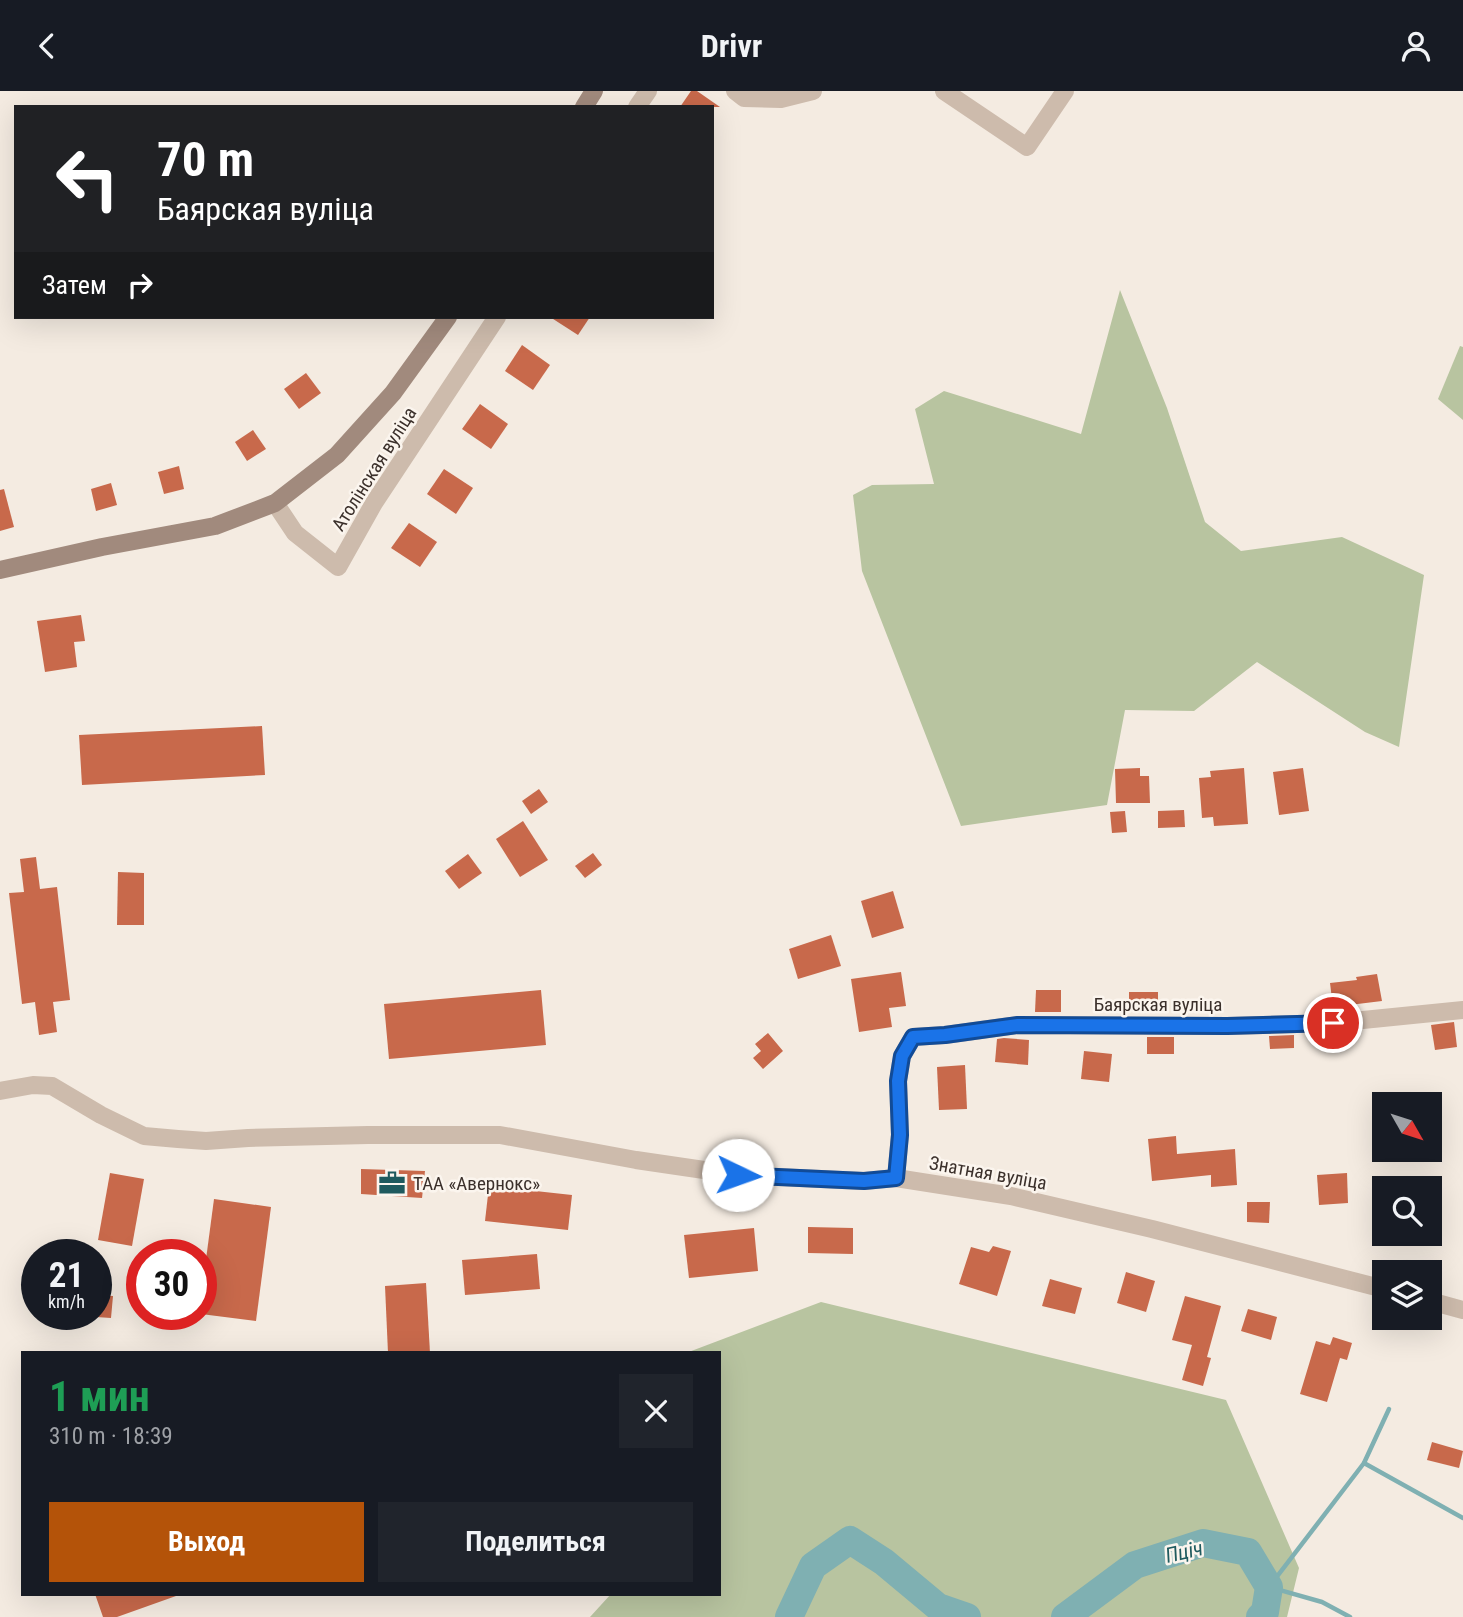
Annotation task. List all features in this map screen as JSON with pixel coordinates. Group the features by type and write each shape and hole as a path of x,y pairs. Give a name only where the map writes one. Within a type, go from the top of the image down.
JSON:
{"street":[{"path":"735,91 744,98 781,99 813,91"},
{"path":"944,91 1027,147 1065,91"},
{"name":"Атолінская вуліца","path":"0,570 215,526 275,503 337,455 393,393 448,319"},
{"name":"Атолінская вуліца","path":"275,503 295,533 338,567 374,503 496,319"},
{"name":"Баярская вуліца","path":"896,1178 900,1135 898,1081 902,1056 913,1037 1018,1025 1227,1026 1333,1023 1463,1010"},
{"name":"Знатная вуліца","path":"0,1091 33,1085 52,1086 144,1136 206,1141 368,1135 500,1135 636,1160 738,1175 864,1181 896,1178 1012,1196 1372,1286"},
{"path":"1442,1304 1463,1310"}],"green space":[{"path":"1120,290 1167,408 1205,522 1241,551 1342,537 1424,575 1399,747 1365,732 1257,662 1194,711 1125,710 1107,805 961,826 862,571 853,495 872,485 934,484 915,409 944,391 1081,434"},
{"path":"1460,346 1463,347 1463,420 1438,399"},
{"path":"821,1302 1226,1400 1299,1568 1287,1617 590,1617 609,1596 721,1596 721,1351 691,1351"}],"building":[{"path":"691,91 697,91 720,107 714,105 681,105"},
{"path":"553,319 589,319 578,335"},
{"path":"522,345 550,365 533,390 505,371"},
{"path":"306,373 321,393 299,409 284,389"},
{"path":"480,404 508,424 491,449 462,429"},
{"path":"253,430 266,449 247,461 235,442"},
{"path":"179,466 184,489 164,494 158,472"},
{"path":"444,469 473,488 456,514 427,494"},
{"path":"111,483 117,505 96,511 91,489"},
{"path":"4,489 14,527 0,531 0,490"},
{"path":"409,523 437,542 420,567 391,548"},
{"path":"81,615 85,641 74,642 77,667 45,672 37,621"},
{"path":"262,726 265,775 82,785 79,735"},
{"path":"1140,768 1140,776 1149,776 1150,803 1116,803 1115,769"},
{"path":"1244,768 1248,824 1214,826 1213,817 1202,818 1199,778 1211,777 1210,771"},
{"path":"1303,768 1309,811 1279,815 1273,772"},
{"path":"539,789 548,802 531,814 522,801"},
{"path":"1184,810 1185,827 1158,828 1158,811"},
{"path":"1125,811 1127,832 1112,833 1110,812"},
{"path":"523,821 548,860 520,877 496,839"},
{"path":"593,853 602,865 585,878 575,866"},
{"path":"468,854 482,873 459,889 445,871"},
{"path":"36,857 40,889 57,887 70,1000 53,1002 57,1032 39,1035 35,1002 22,1004 9,893 24,892 20,859"},
{"path":"118,872 144,873 144,925 117,925"},
{"path":"893,891 904,928 872,938 861,901"},
{"path":"831,935 841,966 798,979 789,949"},
{"path":"901,972 906,1006 889,1008 892,1027 859,1032 851,979"},
{"path":"1377,974 1382,1001 1333,1007 1330,983 1357,980 1356,977"},
{"path":"541,990 546,1045 389,1059 384,1004"},
{"path":"1036,990 1061,990 1061,1012 1035,1012"},
{"path":"1129,992 1158,992 1158,1010 1129,1010"},
{"path":"1454,1022 1457,1047 1435,1050 1431,1025"},
{"path":"768,1033 783,1051 763,1069 753,1058 761,1051 755,1044"},
{"path":"1294,1035 1294,1048 1270,1049 1269,1036"},
{"path":"1147,1037 1174,1037 1174,1054 1147,1054"},
{"path":"997,1039 1029,1040 1028,1065 995,1062"},
{"path":"1084,1051 1112,1054 1109,1082 1081,1079"},
{"path":"965,1065 967,1109 939,1110 937,1067"},
{"path":"1176,1136 1177,1154 1235,1149 1237,1185 1211,1187 1211,1175 1152,1181 1148,1139"},
{"name":"ТАА «Авернокс»","path":"361,1169 425,1171 422,1198 361,1194"},
{"path":"110,1173 144,1179 133,1239 126,1239 126,1245 112,1242 112,1239 98,1239"},
{"path":"1347,1173 1348,1203 1319,1205 1317,1175"},
{"path":"489,1186 572,1195 568,1230 485,1221"},
{"path":"214,1199 271,1207 256,1321 217,1316 217,1239 209,1239"},
{"path":"1247,1202 1270,1202 1269,1223 1247,1222"},
{"path":"808,1227 853,1228 853,1254 808,1253"},
{"path":"754,1228 758,1271 689,1278 684,1235"},
{"path":"993,1246 1011,1251 997,1296 959,1284 971,1247 989,1252"},
{"path":"537,1254 540,1289 465,1295 462,1260"},
{"path":"1126,1272 1155,1281 1146,1312 1117,1303"},
{"path":"1050,1279 1082,1288 1075,1314 1042,1306"},
{"path":"426,1283 430,1351 388,1351 385,1286"},
{"path":"1185,1296 1221,1306 1207,1357 1211,1358 1203,1386 1182,1380 1192,1345 1172,1340"},
{"path":"1248,1309 1277,1317 1271,1340 1241,1331"},
{"path":"1333,1337 1352,1343 1347,1360 1340,1358 1327,1402 1300,1394 1316,1341 1330,1345"},
{"path":"1432,1442 1463,1451 1459,1468 1427,1460"},
{"path":"96,1596 176,1596 117,1617 103,1617"}],"waterway":[{"path":"1364,1463 1389,1409"},
{"path":"1350,1617 1322,1602 1269,1587 1364,1463 1463,1518"},
{"name":"Пціч","path":"789,1617 813,1566 850,1540 884,1562 938,1607 967,1617"},
{"name":"Пціч","path":"1065,1617 1135,1565 1203,1543 1248,1552 1269,1587 1265,1612 1260,1617"}],"place":[{"name":"ТАА «Авернокс»","path":"392,1183"}],"route":[{"path":"738,1175 864,1181 896,1178 900,1135 898,1081 902,1056 913,1037 1018,1025 1227,1026 1333,1023"}]}
